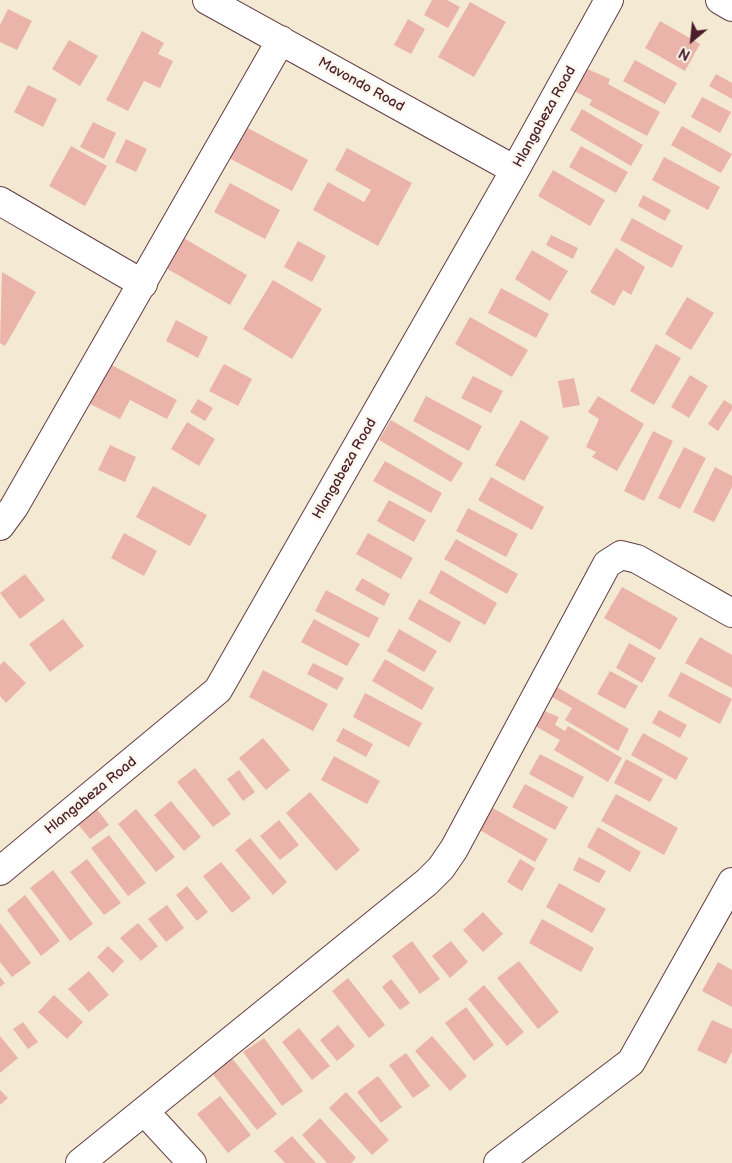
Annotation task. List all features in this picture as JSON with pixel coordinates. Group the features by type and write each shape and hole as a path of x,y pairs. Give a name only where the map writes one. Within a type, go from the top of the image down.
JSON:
{"street":[{"name":"Mavondo Road","path":"207,0 515,170"},
{"name":"Hlangabeza Road","path":"0,871 218,690 515,170 609,0"},
{"path":"720,0 732,7"},
{"path":"0,526 14,507 143,284 281,40"},
{"path":"0,201 143,284"},
{"path":"80,1163 427,882 441,868 454,849 607,564 621,555 637,559 732,612"},
{"path":"498,1163 631,1062 732,882"},
{"path":"144,1112 192,1163"}],"building":[{"path":"432,0 447,0 460,7 448,28 424,15"},
{"path":"470,2 506,22 474,77 438,57"},
{"path":"8,9 32,21 17,50 0,42 0,25"},
{"path":"408,19 425,29 411,54 394,45"},
{"path":"660,21 700,44 685,71 645,48"},
{"path":"142,31 164,43 158,54 173,61 160,88 144,81 128,111 106,100"},
{"path":"69,40 98,56 80,86 52,69"},
{"path":"635,60 677,83 665,104 623,81"},
{"path":"585,68 610,79 608,84 660,112 647,136 589,105 592,100 574,91"},
{"path":"716,74 732,83 732,99 709,86"},
{"path":"28,85 57,99 43,127 14,112"},
{"path":"702,97 731,112 720,133 691,117"},
{"path":"582,109 643,145 631,166 570,130"},
{"path":"93,122 116,133 104,159 80,147"},
{"path":"244,126 308,160 292,191 227,157"},
{"path":"682,126 732,154 721,173 671,145"},
{"path":"126,139 147,149 136,172 115,162"},
{"path":"71,146 107,166 85,206 49,186"},
{"path":"581,146 628,172 616,193 569,167"},
{"path":"347,148 412,183 378,246 313,210 328,182 364,202 371,190 335,170"},
{"path":"664,157 720,187 708,210 652,180"},
{"path":"553,170 605,200 590,226 538,196"},
{"path":"230,183 280,210 265,239 214,212"},
{"path":"643,195 671,210 665,221 638,206"},
{"path":"632,218 683,246 672,268 620,240"},
{"path":"551,235 578,248 573,259 546,245"},
{"path":"182,237 247,275 230,305 164,267"},
{"path":"298,241 326,256 312,282 284,267"},
{"path":"616,248 645,267 631,295 623,290 614,306 590,292"},
{"path":"532,250 568,271 550,301 515,279"},
{"path":"2,272 36,292 5,346 0,343"},
{"path":"273,280 322,309 292,359 243,329"},
{"path":"501,288 549,314 536,338 488,313"},
{"path":"687,297 714,313 691,350 665,334"},
{"path":"470,317 528,350 512,377 455,344"},
{"path":"176,320 208,337 198,358 166,341"},
{"path":"656,344 681,358 654,405 630,391"},
{"path":"110,364 177,400 167,419 130,400 120,419 88,403"},
{"path":"224,364 252,379 238,406 209,391"},
{"path":"690,375 708,386 689,418 671,407"},
{"path":"473,376 503,391 491,413 461,398"},
{"path":"574,378 580,405 563,408 558,381"},
{"path":"426,396 482,426 469,451 413,421"},
{"path":"598,396 644,424 617,471 592,457 596,452 586,447 599,419 588,412"},
{"path":"198,399 213,408 205,421 190,412"},
{"path":"724,400 732,405 732,409 718,431 708,424"},
{"path":"391,420 463,463 451,482 379,440"},
{"path":"521,420 549,437 524,481 495,465"},
{"path":"187,422 215,439 199,466 171,449"},
{"path":"653,431 673,441 644,501 624,491"},
{"path":"110,445 136,457 125,482 98,470"},
{"path":"684,447 706,458 680,509 658,498"},
{"path":"385,461 442,493 431,513 373,481"},
{"path":"715,467 732,476 732,487 714,522 693,512"},
{"path":"491,477 544,507 532,530 478,500"},
{"path":"153,486 207,515 190,546 136,517"},
{"path":"389,500 426,520 414,542 377,521"},
{"path":"468,508 518,534 506,557 456,531"},
{"path":"124,533 157,551 144,576 111,558"},
{"path":"368,533 413,558 401,579 356,554"},
{"path":"456,539 518,574 507,594 444,559"},
{"path":"441,570 497,603 485,625 429,593"},
{"path":"25,574 45,600 20,619 0,593"},
{"path":"362,578 390,594 384,606 355,590"},
{"path":"622,587 678,618 660,650 604,618"},
{"path":"326,590 379,618 369,638 315,611"},
{"path":"419,599 461,622 450,643 408,619"},
{"path":"63,619 84,646 50,672 29,644"},
{"path":"314,619 360,644 347,666 301,642"},
{"path":"399,629 437,651 424,672 387,651"},
{"path":"700,637 732,655 732,688 685,663"},
{"path":"629,643 656,658 642,683 616,668"},
{"path":"385,659 434,688 422,710 372,681"},
{"path":"4,661 26,683 6,703 0,696 0,665"},
{"path":"313,663 344,678 337,690 307,674"},
{"path":"263,670 328,704 313,731 249,697"},
{"path":"610,671 638,686 625,709 597,694"},
{"path":"681,672 732,699 720,724 668,696"},
{"path":"555,686 629,729 618,751 565,720 572,708 550,696"},
{"path":"365,693 422,723 409,747 353,717"},
{"path":"542,710 559,717 555,725 565,731 568,726 622,758 608,782 554,750 560,740 535,726"},
{"path":"659,710 687,725 680,738 652,723"},
{"path":"343,728 373,744 366,757 336,741"},
{"path":"643,733 688,758 676,780 631,755"},
{"path":"263,738 290,770 266,790 239,758"},
{"path":"540,754 584,777 573,798 529,774"},
{"path":"334,756 380,781 367,804 321,780"},
{"path":"626,759 663,779 650,802 614,783"},
{"path":"195,768 231,814 213,827 177,782"},
{"path":"239,770 255,792 243,801 227,779"},
{"path":"525,784 568,807 555,830 512,807"},
{"path":"310,792 360,850 336,871 286,813"},
{"path":"616,794 678,828 664,855 601,821"},
{"path":"171,801 201,837 184,851 154,815"},
{"path":"491,807 548,839 535,862 478,829"},
{"path":"96,808 109,825 90,839 77,823"},
{"path":"136,809 175,857 156,872 118,824"},
{"path":"279,820 299,845 280,860 260,836"},
{"path":"598,827 641,852 630,872 587,847"},
{"path":"109,835 146,883 128,896 91,848"},
{"path":"250,838 287,882 273,895 235,850"},
{"path":"579,857 606,871 599,883 573,870"},
{"path":"87,859 121,903 104,915 70,872"},
{"path":"520,859 535,868 522,891 507,882"},
{"path":"221,862 251,898 232,913 203,876"},
{"path":"53,870 93,924 70,941 30,888"},
{"path":"559,883 606,909 592,933 546,907"},
{"path":"187,886 208,912 197,921 176,895"},
{"path":"25,895 60,941 41,956 7,910"},
{"path":"167,905 184,928 166,942 148,919"},
{"path":"483,912 503,934 483,952 463,930"},
{"path":"542,919 594,948 581,972 529,943"},
{"path":"0,923 31,963 12,977 0,962"},
{"path":"138,923 158,946 141,961 120,938"},
{"path":"412,941 440,979 420,994 392,956"},
{"path":"451,941 468,962 450,978 432,956"},
{"path":"108,946 124,961 113,973 97,957"},
{"path":"519,961 559,1012 538,1029 497,978"},
{"path":"718,962 732,970 732,1007 702,991"},
{"path":"89,971 109,995 89,1012 68,989"},
{"path":"0,977 5,983 0,987"},
{"path":"348,978 385,1025 369,1038 332,991"},
{"path":"391,979 410,1003 400,1010 382,987"},
{"path":"484,985 524,1032 507,1046 468,999"},
{"path":"54,995 83,1022 67,1039 38,1012"},
{"path":"466,1007 494,1045 474,1061 445,1023"},
{"path":"712,1020 732,1029 732,1051 726,1064 697,1050"},
{"path":"23,1022 38,1042 28,1049 13,1029"},
{"path":"338,1025 355,1046 337,1061 320,1040"},
{"path":"299,1028 330,1066 312,1080 282,1042"},
{"path":"0,1036 18,1058 0,1073"},
{"path":"432,1036 467,1076 450,1091 415,1051"},
{"path":"264,1038 303,1091 282,1106 243,1052"},
{"path":"406,1053 430,1086 413,1098 389,1065"},
{"path":"231,1057 277,1114 257,1130 211,1072"},
{"path":"378,1076 402,1107 381,1123 357,1092"},
{"path":"0,1090 8,1098 0,1105"},
{"path":"346,1092 389,1140 372,1155 329,1108"},
{"path":"220,1096 251,1135 228,1153 197,1114"},
{"path":"320,1118 356,1158 351,1163 327,1163 302,1135"},
{"path":"292,1136 316,1163 285,1163 274,1151"}]}
